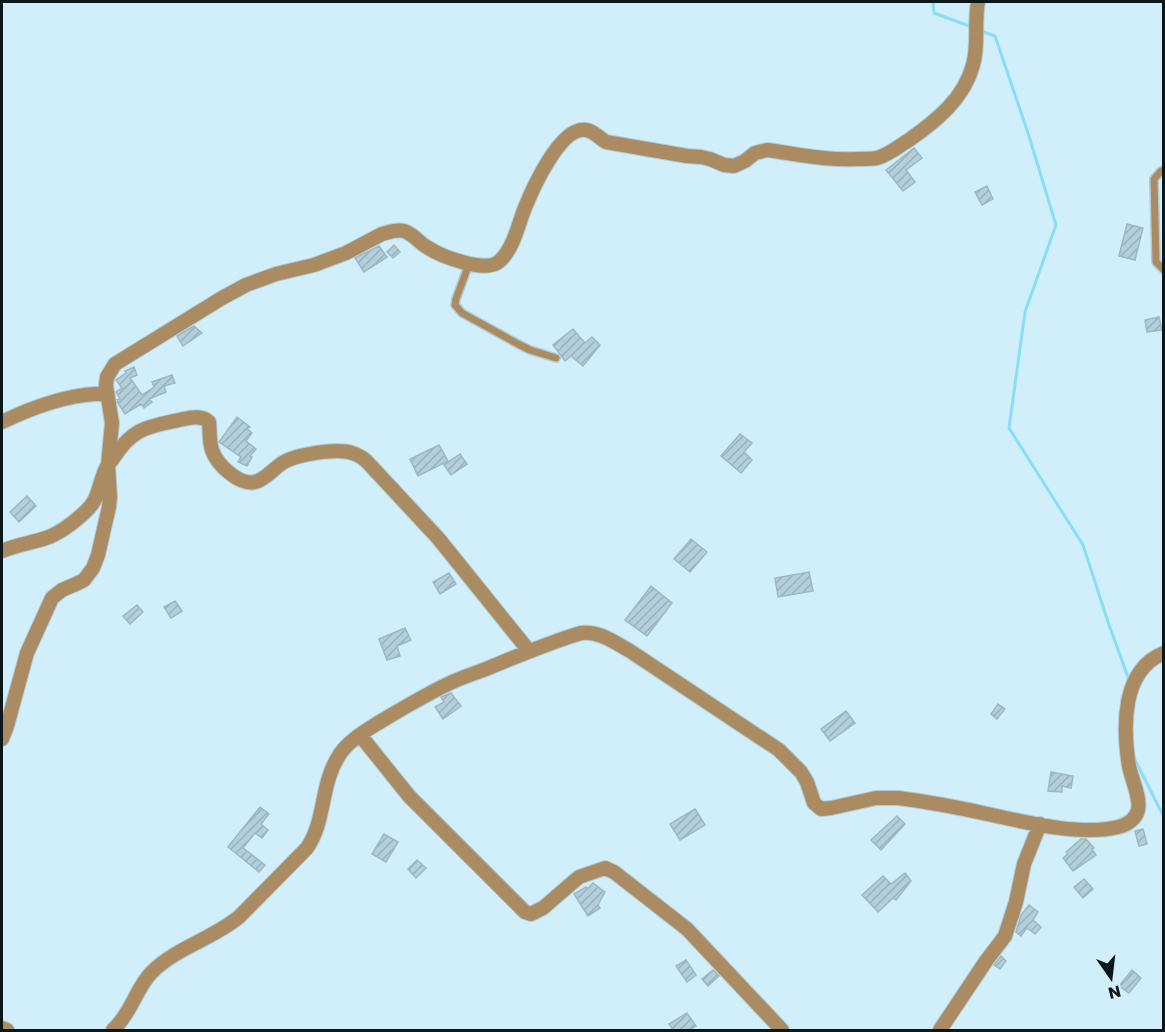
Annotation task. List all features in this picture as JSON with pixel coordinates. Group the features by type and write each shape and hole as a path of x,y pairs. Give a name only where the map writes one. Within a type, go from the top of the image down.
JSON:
{"street":[{"path":"2,739 27,653 52,598 62,590 84,580 95,562 109,507 108,465 112,423 107,396 107,377 115,364 234,290 254,281 346,254 382,234 396,230 413,236 429,249 468,264 492,265 500,260 517,233 532,192 549,161 567,137 583,129 606,142 701,157 729,166 740,164 755,153 767,150 842,160 877,158 903,144 935,121 956,99 966,83 973,64 977,36 977,8"},
{"path":"2,422 40,406 62,400 95,394 107,396"},
{"path":"2,550 46,538 73,523 95,502 108,465 124,443 138,432 196,417 205,418 209,422 212,448 218,460 231,475 245,482 259,481 284,462 304,455 343,451 366,460 438,537 529,651"},
{"path":"113,1030 128,1012 140,987 152,971 239,917 307,848 317,830 326,784 340,753 352,741 416,700 449,683 529,651 581,633 605,637 630,651 779,750 801,772 814,803 821,808 876,798 898,798 1040,824 1100,830 1128,823 1135,817 1138,810 1129,765 1126,734 1129,698 1135,680 1147,663 1164,653"},
{"path":"360,735 409,796 525,912 531,914 543,908 579,877 604,868 614,872 687,929 782,1030"},
{"path":"940,1030 1005,936 1016,902 1024,864 1040,824"},
{"path":"2,1028 7,1030"}],"lane":[{"path":"1164,170 1154,180 1156,262 1164,270"},
{"path":"468,264 456,299 455,305 458,309 518,344 556,358"}],"building":[{"path":"914,148 922,158 906,170 915,182 903,191 886,170"},
{"path":"987,186 993,199 982,205 975,192"},
{"path":"1127,224 1143,228 1135,260 1119,256"},
{"path":"394,245 400,252 393,258 387,252"},
{"path":"379,246 387,257 364,272 355,258"},
{"path":"1159,317 1162,330 1147,332 1145,320"},
{"path":"194,326 202,333 183,346 177,336"},
{"path":"573,329 585,343 592,337 600,345 583,366 571,356 565,361 553,345"},
{"path":"134,367 137,375 130,378 142,395 154,387 152,382 172,375 175,383 164,386 166,392 149,399 152,402 144,408 141,404 125,414 117,400 120,399 116,392 122,388 116,380 126,373 125,371"},
{"path":"237,417 250,427 247,429 252,433 246,441 256,449 250,456 252,457 247,466 238,462 241,457 219,442"},
{"path":"740,434 752,443 744,452 752,460 741,473 721,456"},
{"path":"439,445 448,461 418,476 410,459"},
{"path":"460,454 467,464 451,475 444,465"},
{"path":"27,496 36,506 19,522 10,512"},
{"path":"691,539 707,552 690,572 674,559"},
{"path":"809,572 813,591 778,597 775,578"},
{"path":"449,573 456,584 440,594 433,582"},
{"path":"651,586 672,603 647,636 625,620"},
{"path":"175,601 182,611 171,618 164,607"},
{"path":"137,605 143,612 130,624 123,616"},
{"path":"405,628 411,640 397,646 400,656 387,660 379,639"},
{"path":"451,693 461,706 443,719 435,707 444,702 441,697"},
{"path":"998,704 1005,709 997,719 991,714"},
{"path":"846,711 855,723 830,741 821,729"},
{"path":"1051,772 1073,776 1071,788 1062,786 1062,792 1048,791"},
{"path":"260,807 269,814 261,824 268,830 262,838 255,833 243,848 265,865 259,872 228,847"},
{"path":"695,809 705,825 680,840 670,824"},
{"path":"897,816 905,824 881,850 871,840"},
{"path":"1143,829 1147,844 1139,846 1135,831"},
{"path":"384,834 398,842 386,862 372,854"},
{"path":"1081,839 1086,839 1094,848 1092,849 1096,855 1073,871 1063,858 1068,854 1066,852"},
{"path":"417,860 426,868 416,878 408,869"},
{"path":"905,873 911,881 896,900 893,898 878,912 862,895 883,876 891,884"},
{"path":"1084,879 1093,889 1083,898 1074,887"},
{"path":"593,883 605,892 598,905 600,908 588,916 574,894 586,887 587,889"},
{"path":"1029,905 1038,912 1033,920 1041,927 1035,934 1027,928 1021,936 1016,932 1021,915"},
{"path":"1001,956 1006,961 1000,969 994,965"},
{"path":"686,960 696,975 687,982 676,966"},
{"path":"713,970 719,976 708,986 702,979"},
{"path":"1132,970 1141,978 1129,993 1119,986"},
{"path":"687,1013 696,1026 689,1030 673,1030 669,1024"}],"waterway":[{"path":"933,2 934,13 972,27"},
{"path":"981,31 995,36 1056,225 1025,312 1009,428 1083,545 1129,680"},
{"path":"1133,756 1164,817"}]}
